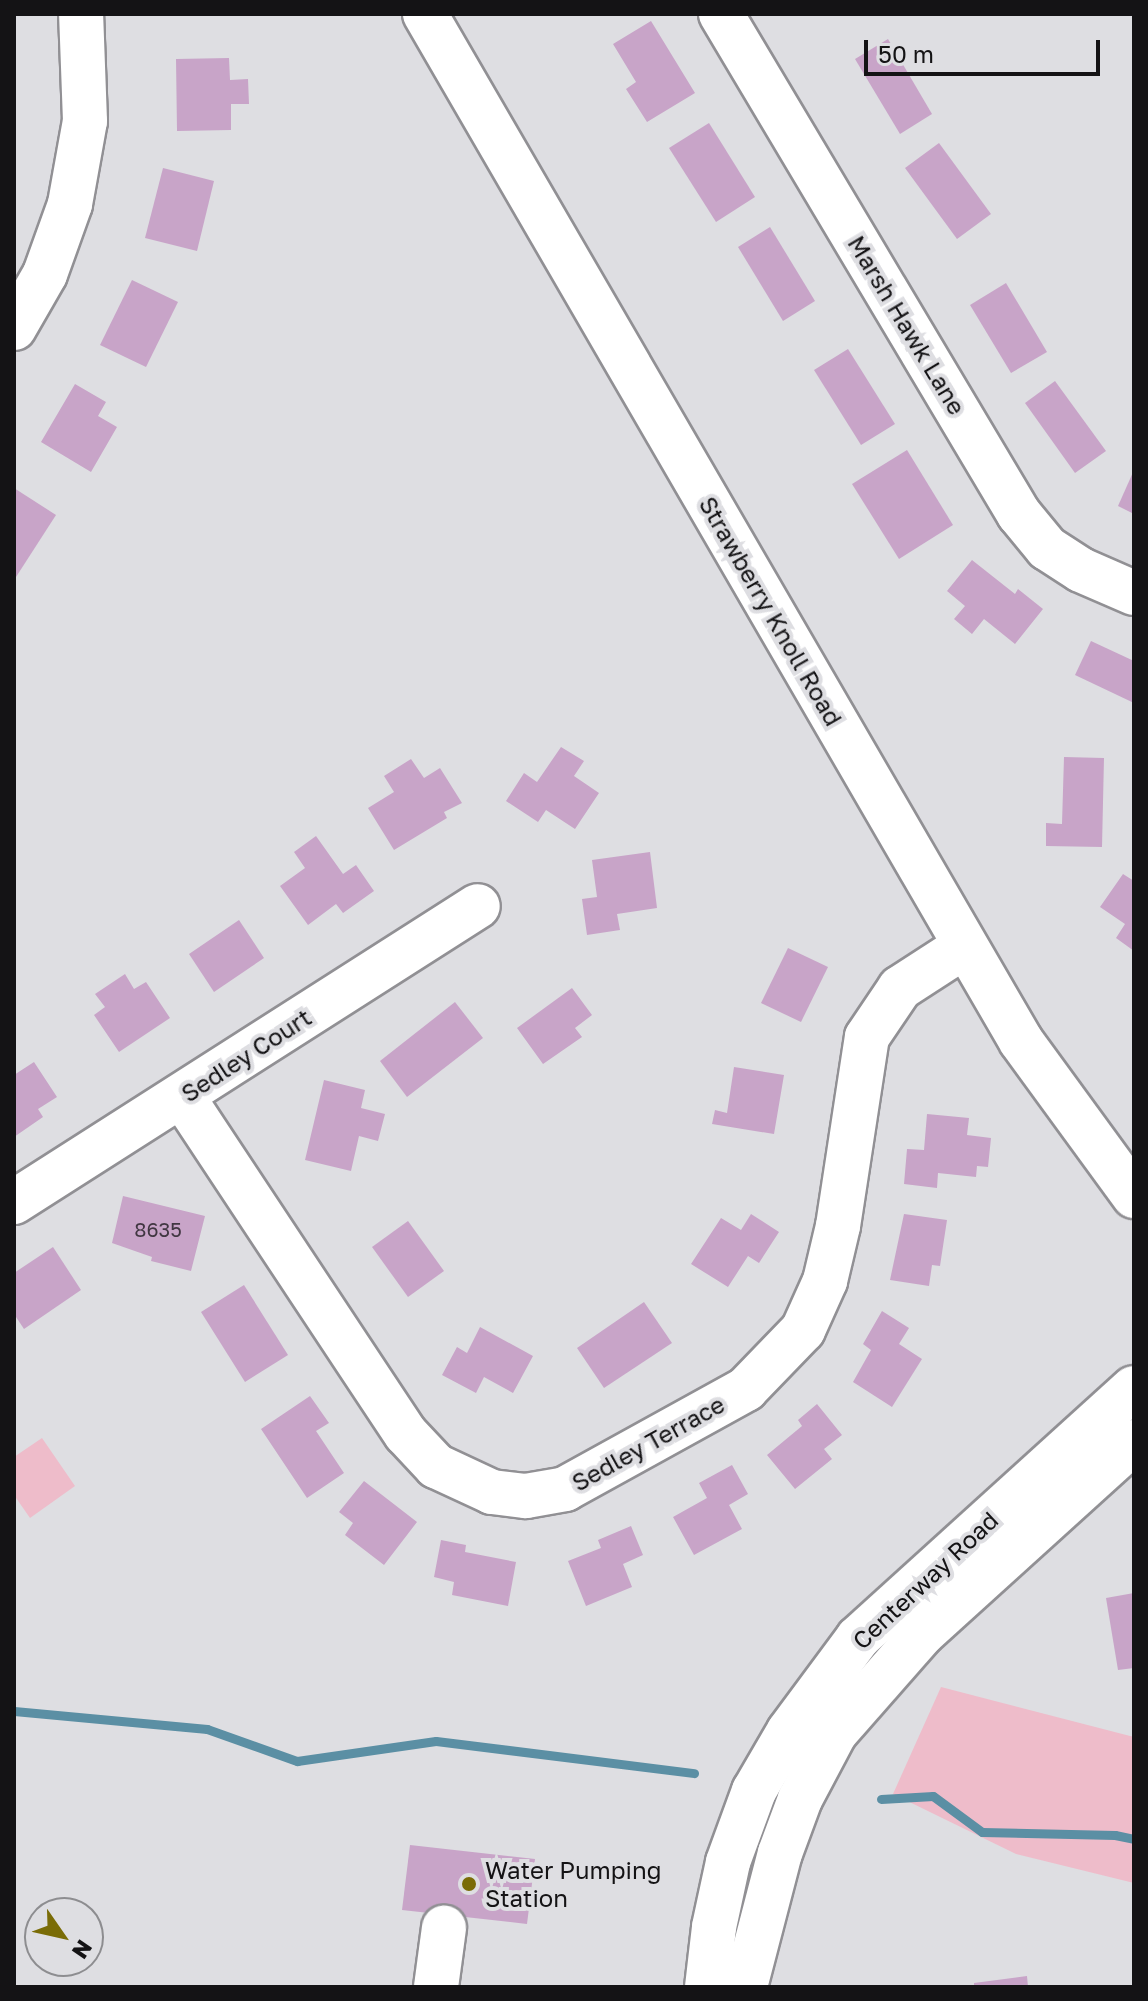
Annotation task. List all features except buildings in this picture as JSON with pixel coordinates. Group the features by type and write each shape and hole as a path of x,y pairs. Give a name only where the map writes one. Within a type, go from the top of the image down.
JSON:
{"street":[{"path":"14,328 45,274 70,204 85,121 81,14"},
{"name":"Strawberry Knoll Road","path":"425,14 1021,1041 1134,1196"},
{"name":"Marsh Hawk Lane","path":"721,14 1019,514 1047,548 1081,570 1134,593"},
{"name":"Sedley Court","path":"14,1202 478,906"},
{"name":"Sedley Terrace","path":"182,1096 406,1434 436,1466 492,1492 526,1496 565,1489 746,1389 803,1330 825,1281 838,1226 867,1037 900,988 965,946"},
{"name":"Centerway Road","path":"707,1987 714,1927 728,1862 754,1791 789,1731 858,1638 1134,1388"},
{"name":"Centerway Road","path":"745,1987 780,1853 800,1799 835,1733 922,1634 1134,1442"},
{"path":"436,1987 444,1928"}],"shaded area":[{"path":"42,1438 75,1486 30,1518 14,1495 14,1457"},
{"path":"941,1687 1134,1737 1134,1883 1016,1854 893,1794"}],"waterway":[{"path":"14,1711 207,1729 297,1761 436,1741 694,1773"},
{"path":"881,1799 933,1796 982,1832 1115,1835 1134,1839"}],"place":[{"name":"Water Pumping Station","path":"469,1884"}]}
